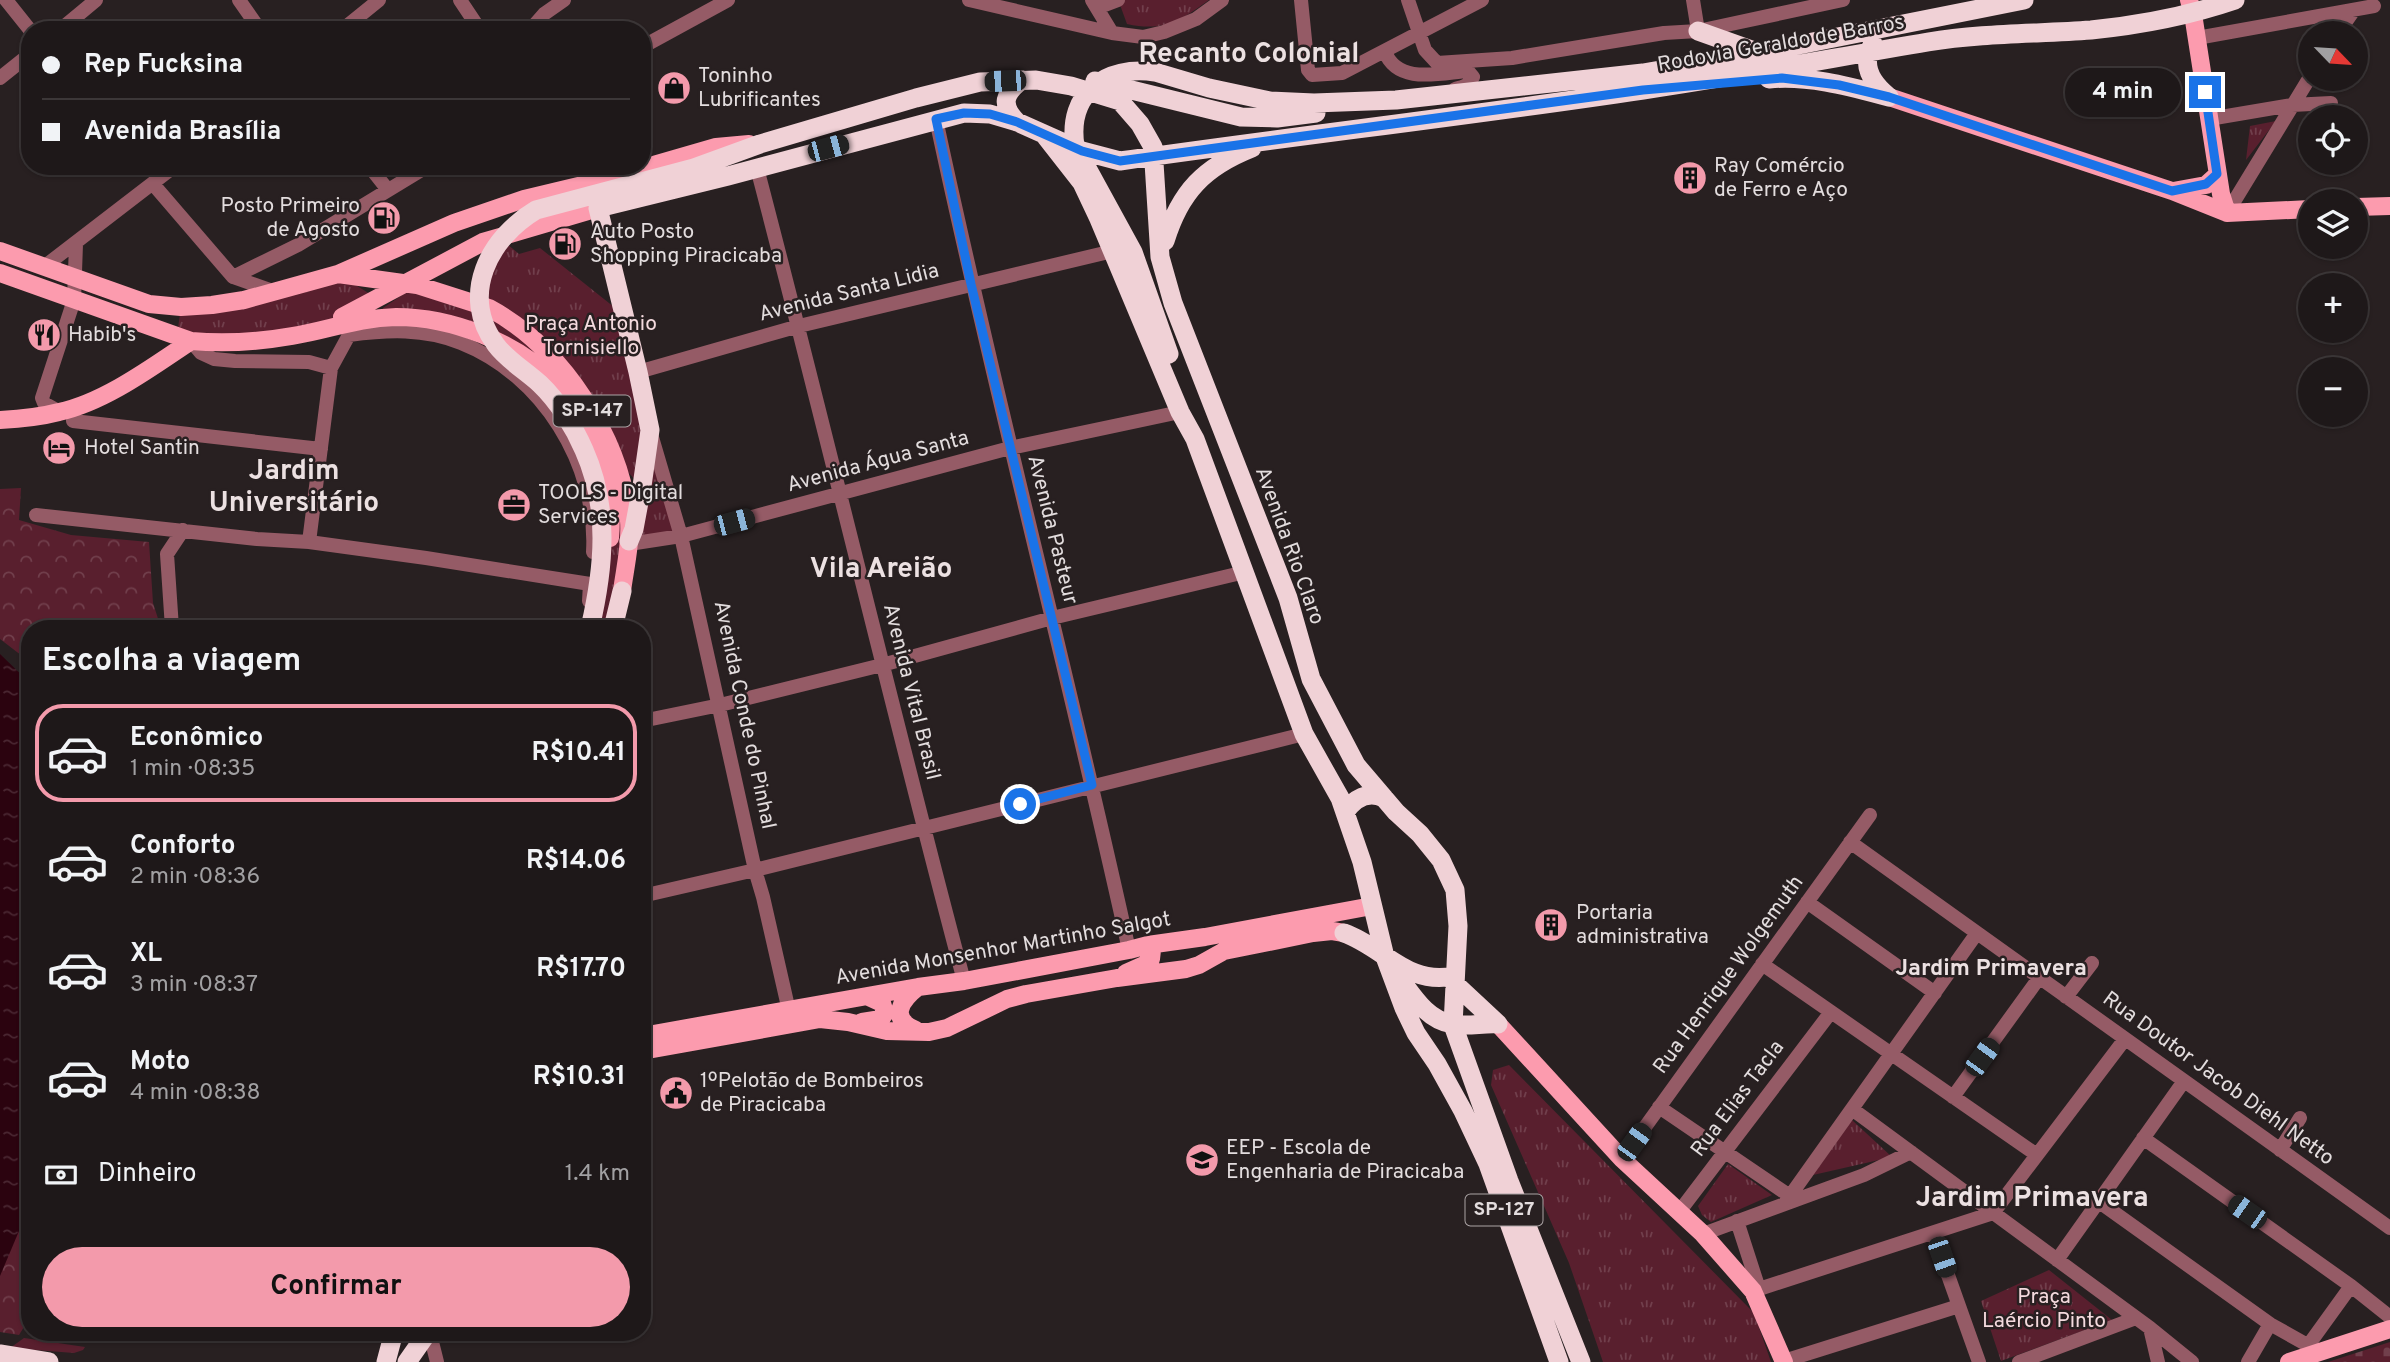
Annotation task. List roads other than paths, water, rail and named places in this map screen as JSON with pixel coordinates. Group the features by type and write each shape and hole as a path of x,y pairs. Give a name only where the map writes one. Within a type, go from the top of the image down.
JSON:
{"highway":[{"name":"Rodovia Geraldo de Barros","path":"1276,139 1643,90 1930,41 1997,34 2090,30 2156,22 2191,7 2235,0"},
{"path":"1889,97 1874,83 1869,73 1869,53 1875,42 1884,36 2019,1"},
{"name":"Rodovia Geraldo de Barros","path":"1396,100 1643,73 2019,1"},
{"path":"1698,31 1758,53"},
{"path":"916,98 977,73 1000,68 1068,75 1241,117 1277,118 1396,100"},
{"path":"1384,798 1375,794 1368,795 1354,802 1345,812 1304,734 1195,439 1179,383 1133,252 1103,193 1080,156 1073,133 1081,100 1093,86 1113,74 1139,70 1269,100 1314,103 1396,100"},
{"path":"1643,90 1782,78 1839,85 1889,97"},
{"path":"595,585 604,538 600,502 585,452 559,408 541,385 496,346 484,324 480,301 482,276 500,238 518,221 536,210 694,168 760,144 916,98 980,82 1022,80"},
{"path":"1017,122 1007,113 1005,100 1011,88 1022,80"},
{"name":"Avenida Rio Claro","path":"1022,80 1070,86 1120,101 1140,124 1153,147 1160,257 1173,303 1288,598 1311,679 1356,765 1441,860 1455,890 1458,926 1453,1025"},
{"path":"598,208 964,113 990,114 1017,122 1082,151 1120,161 1276,139"},
{"path":"1044,134 1082,183 1180,412 1195,439"},
{"path":"1160,257 1171,219 1183,197 1205,173 1237,154 1276,139"},
{"name":"Avenida Conde do Pinhal","path":"598,208 650,430 640,497 629,543"},
{"name":"SP-147","path":"591,620 595,585"},
{"name":"SP-147","path":"615,620 622,591"},
{"name":"SP-127","path":"1345,812 1362,862 1385,957 1404,1008 1416,1033 1437,1064 1488,1164 1559,1362"},
{"path":"1343,933 1366,943 1417,975 1454,979 1498,1024"},
{"path":"1343,933 1359,943 1382,980 1404,1008"},
{"path":"1385,957 1422,1009 1437,1019 1453,1025 1498,1024"},
{"path":"1462,1052 1468,1040 1479,1031 1498,1024"},
{"name":"SP-127","path":"1453,1025 1509,1181 1581,1362"},
{"path":"384,1362 392,1341"},
{"path":"407,1362 425,1341"},
{"path":"425,1362 430,1341"},
{"path":"3,1354 49,1362"}],"main road":[{"path":"2191,7 2217,174 2227,213"},
{"path":"1889,97 2172,191 2227,213 2298,210"},
{"path":"651,166 716,147 760,144"},
{"path":"2172,191 2206,184 2217,174"},
{"path":"338,274 454,223 524,199 619,175"},
{"path":"2368,207 2390,206"},
{"path":"310,333 483,242 598,208"},
{"name":"SP-147","path":"0,251 149,304 181,307 244,300 338,274 417,285 452,295 500,314 542,348 568,375 597,419 606,438 629,520 629,543 622,591"},
{"name":"SP-147","path":"0,273 191,341 223,344 257,342 310,333 365,318 400,317 465,329 511,349 530,360 556,383 592,438 608,494 610,532 595,585"},
{"path":"0,420 66,417 136,377 191,341"},
{"name":"Avenida Monsenhor Martinho Salgot","path":"651,1047 674,1037 789,1011 964,981 1129,950 1148,944 1217,935 1372,906"},
{"name":"Avenida Monsenhor Martinho Salgot","path":"651,1036 674,1037 820,1019 887,1031 929,1032 947,1028 1017,996 1186,969 1224,951 1280,939 1332,931 1343,933"},
{"path":"1117,978 1151,959 1152,950 1148,944"},
{"path":"916,1030 906,1026 900,1009 906,996 918,987"},
{"path":"848,1022 881,1019 884,1013 883,1003 869,997"},
{"path":"1498,1024 1622,1159 1703,1234 1756,1290 1784,1362"},
{"path":"2289,1362 2313,1349 2390,1329"}],"street":[{"path":"6,0 23,21"},
{"path":"71,21 96,0"},
{"path":"239,0 254,21"},
{"path":"353,21 379,0"},
{"path":"460,0 474,21"},
{"path":"538,21 564,0"},
{"path":"651,42 728,0"},
{"path":"969,0 1112,33 1143,37 1196,19 1222,0"},
{"path":"1112,33 1094,4 1118,0"},
{"path":"1301,0 1308,70 1312,75 1330,76 1385,52 1482,0"},
{"path":"1408,0 1429,57 1437,63 1512,58 1664,33 1698,31 1839,0"},
{"path":"1693,0 1698,31"},
{"path":"2197,38 2374,6"},
{"path":"2347,21 2354,10"},
{"path":"1385,52 1389,63 1401,71 1420,75 1468,71 1473,77 1468,86 1430,97"},
{"path":"1420,75 1426,70 1429,57"},
{"path":"1470,74 1487,65 1512,58"},
{"path":"0,78 21,61"},
{"path":"2227,213 2301,91"},
{"path":"2209,119 2292,105 2331,103"},
{"name":"Avenida Pasteur","path":"936,119 971,284 1129,950"},
{"name":"Avenida Vital Brasil","path":"757,168 799,326 923,829 964,981"},
{"path":"45,266 164,175"},
{"path":"376,175 388,190"},
{"path":"233,276 298,245 413,175"},
{"path":"153,184 233,276 273,291"},
{"path":"76,244 74,300 42,398 44,403 66,417 112,426 321,449"},
{"name":"Avenida Santa Lidia","path":"638,372 799,326 1113,251"},
{"path":"36,515 257,539 309,542 595,585 591,510 577,460 556,421 538,396 491,357 460,342 428,334 394,330 349,335 331,368 309,542"},
{"path":"191,341 201,353 214,359 309,362 331,368"},
{"path":"104,394 99,408 112,426"},
{"name":"Avenida Água Santa","path":"629,543 681,536 1010,447 1180,412"},
{"name":"Avenida Conde do Pinhal","path":"650,430 681,536 789,1011"},
{"path":"171,620 167,554 183,530"},
{"path":"651,719 882,665 1052,618 1245,572"},
{"path":"651,894 1304,734"},
{"name":"Rua Henrique Wolgemuth","path":"1622,1159 1870,815"},
{"name":"Rua Doutor Jacob Diehl Netto","path":"1850,842 2390,1228"},
{"path":"1807,902 1935,993"},
{"path":"1787,1200 1977,933"},
{"path":"2066,997 2092,963"},
{"path":"1762,964 2037,1156"},
{"path":"1953,1097 2039,978"},
{"name":"Rua Elias Tacla","path":"1679,1212 1831,1012"},
{"path":"1737,1221 1756,1290 1993,1213 2125,1039"},
{"path":"2057,1260 2184,1081"},
{"path":"1659,1107 1725,1152 1787,1200"},
{"path":"1852,1109 2150,1328 2192,1362"},
{"path":"2280,1150 2300,1118"},
{"path":"2143,1138 2351,1286 2390,1317"},
{"path":"1703,1234 1787,1200 1864,1175 1911,1152"},
{"path":"2098,1201 2270,1324 2313,1349 2351,1286"},
{"path":"1933,1233 1979,1362"},
{"path":"1784,1362 1959,1306"},
{"path":"2019,1362 2136,1318"},
{"path":"2248,1362 2270,1324"},
{"path":"2150,1328 2158,1362"},
{"path":"433,1341 438,1362"}],"water":[{"path":"0,654 21,674 21,1226 0,1276"}],"place":[{"name":"Toninho Lubrificantes","path":"674,88"},
{"name":"Ray Comércio de Ferro e Aço","path":"1690,178"},
{"name":"Posto Primeiro de Agosto","path":"384,218"},
{"name":"Auto Posto Shopping Piracicaba","path":"565,244"},
{"name":"Habib's","path":"44,335"},
{"name":"Hotel Santin","path":"59,448"},
{"name":"TOOLS - Digital Services","path":"514,505"},
{"name":"Portaria administrativa","path":"1551,925"},
{"name":"1ºPelotão de Bombeiros de Piracicaba","path":"676,1093"},
{"name":"EEP - Escola de Engenharia de Piracicaba","path":"1202,1160"}],"district":[{"name":"Recanto Colonial","path":"1249,55"},
{"name":"Jardim Universitário","path":"294,488"},
{"name":"Vila Areião","path":"881,570"},
{"name":"Jardim Primavera","path":"1991,969"},
{"name":"Jardim Primavera","path":"2032,1199"}],"park label":[{"name":"Praça Antonio Tornisiello","path":"591,336"},
{"name":"Praça Laércio Pinto","path":"2044,1309"}]}
